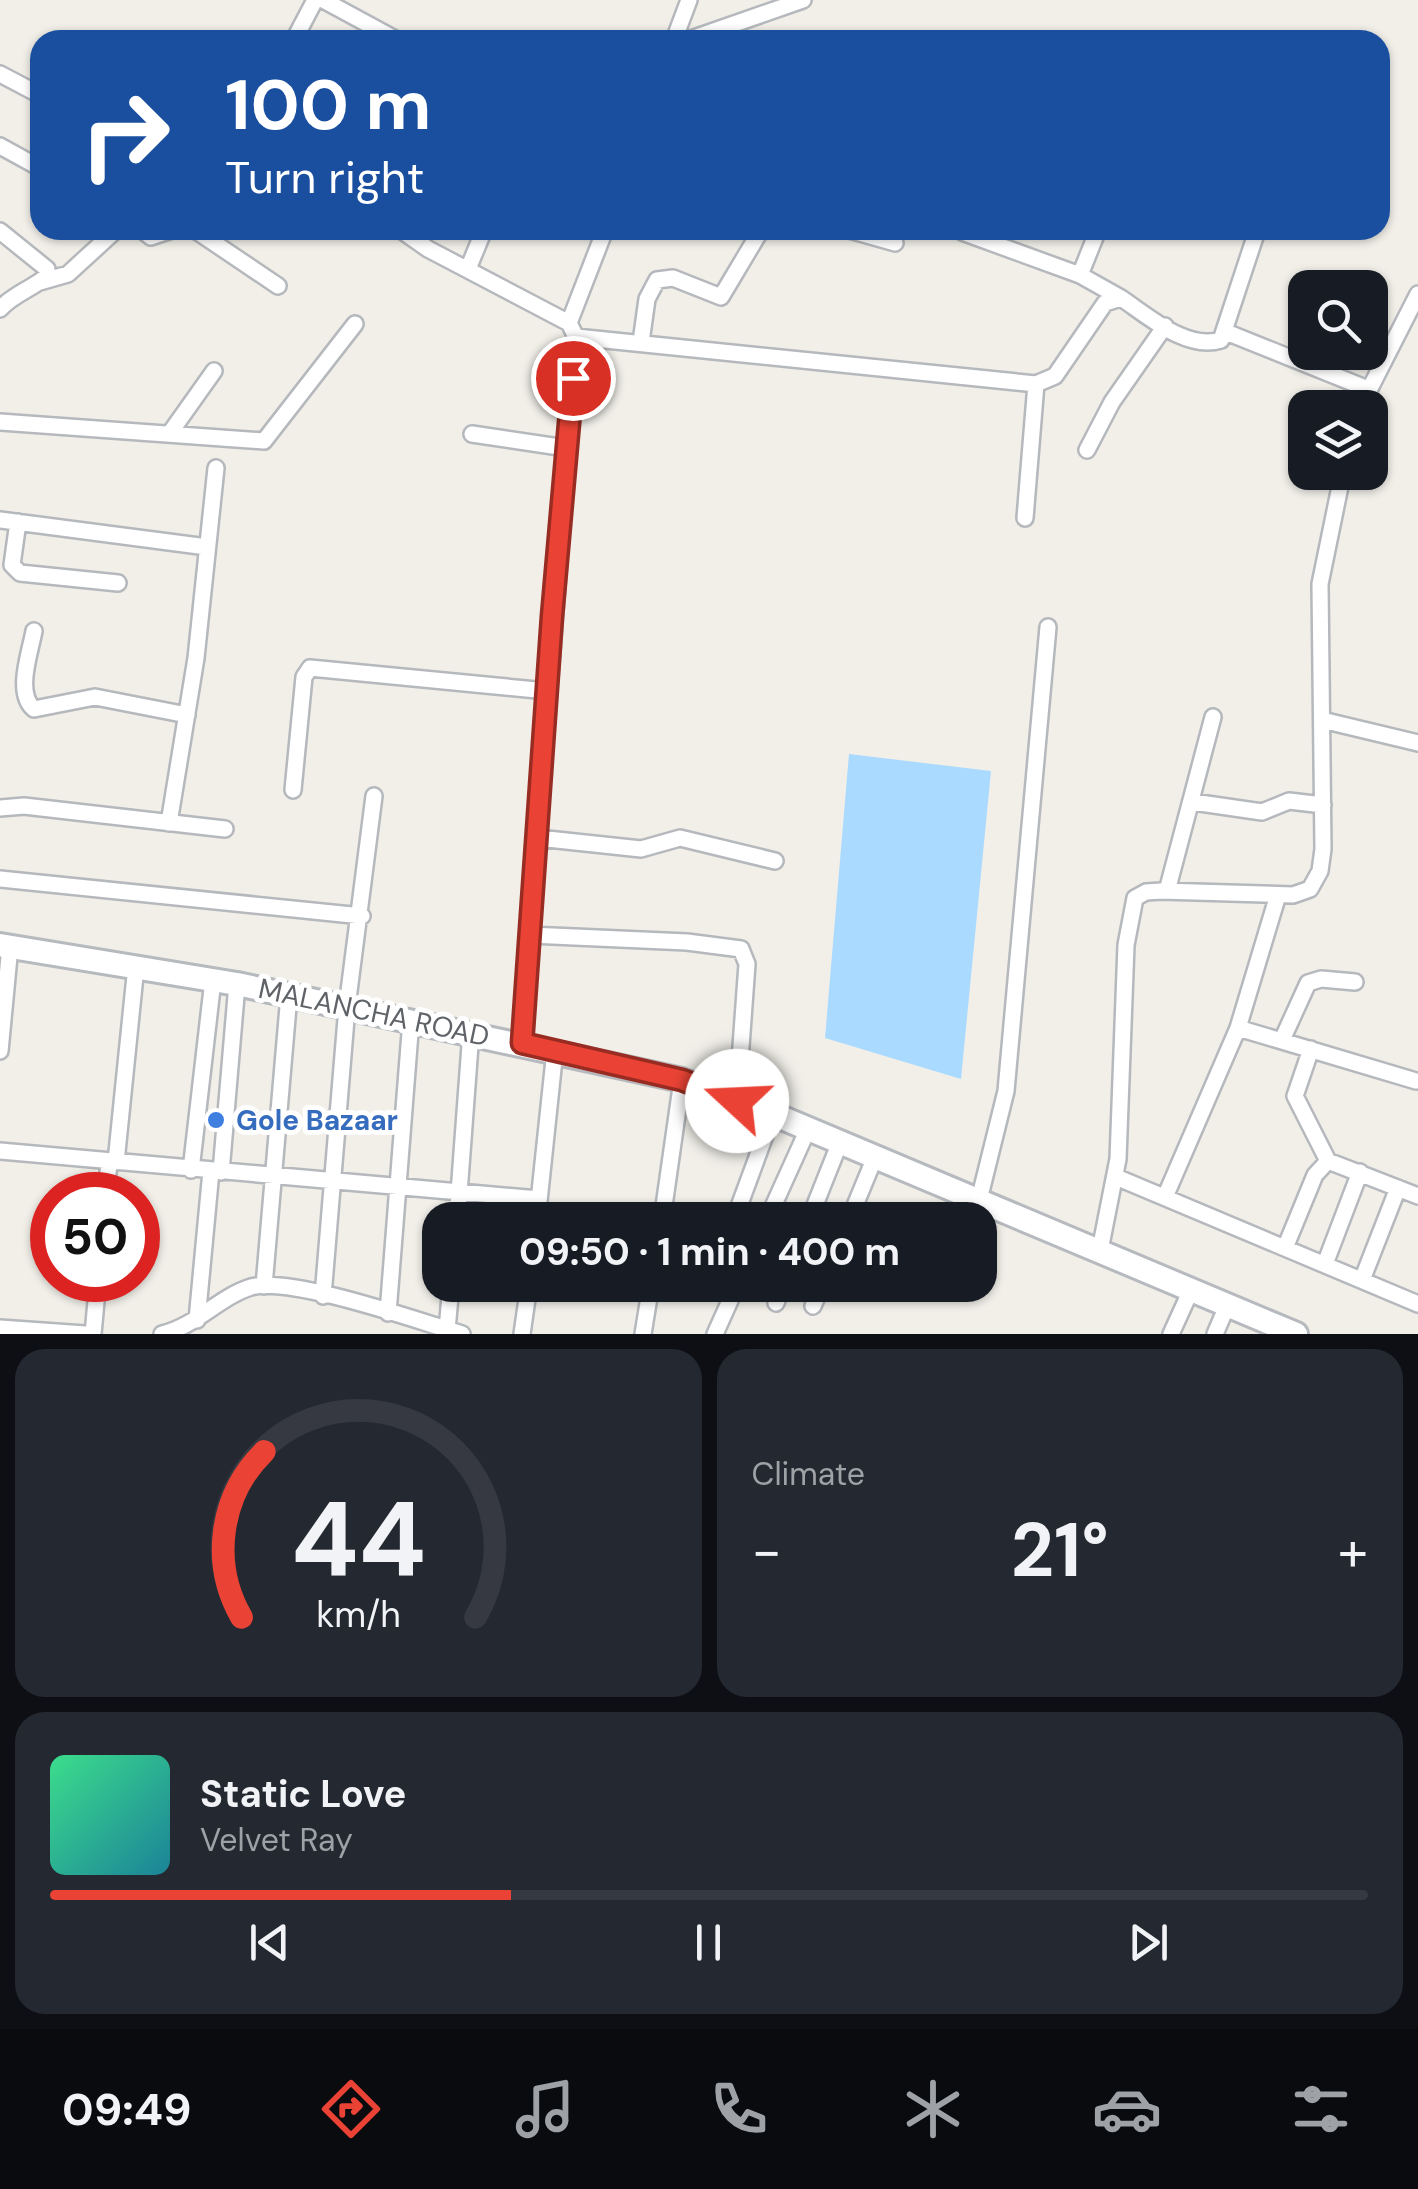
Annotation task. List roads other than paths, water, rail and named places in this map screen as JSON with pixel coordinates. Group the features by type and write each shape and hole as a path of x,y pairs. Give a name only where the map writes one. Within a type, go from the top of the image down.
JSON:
{"main road":[{"name":"MALANCHA ROAD","path":"5,945 225,982 682,1080 1100,1250 1227,1306 1262,1328 1296,1334"}],"street":[{"path":"299,30 314,0"},
{"path":"323,0 378,30"},
{"path":"678,30 689,0"},
{"path":"717,30 803,0"},
{"path":"0,74 30,89"},
{"path":"0,146 30,162"},
{"path":"0,232 47,269 47,276 40,282"},
{"path":"3,301 40,282 68,274 105,240"},
{"path":"210,240 278,286"},
{"path":"419,240 572,330 640,342 1036,384 1055,376 1104,302 1122,298"},
{"path":"468,269 480,240"},
{"path":"522,1043 572,330 602,240"},
{"path":"640,342 647,299 657,280 673,278 721,297 755,240"},
{"path":"883,240 894,243"},
{"path":"984,240 1080,275 1164,326 1213,343 1226,332 1254,240"},
{"path":"1080,275 1094,240"},
{"path":"1226,332 1368,388 1413,316 1418,294"},
{"path":"0,422 264,441 356,324"},
{"path":"1086,450 1112,402 1164,326"},
{"path":"170,433 214,371"},
{"path":"1025,518 1036,384"},
{"path":"472,434 566,448"},
{"path":"168,823 187,716 216,468"},
{"path":"1100,1250 1116,1177 1128,919 1135,898 1140,894 1167,892 1278,896 1304,893 1314,883 1322,863 1320,598 1325,544 1338,490"},
{"path":"0,520 206,546"},
{"path":"18,522 12,565 20,573 118,583"},
{"path":"979,1200 1006,1091 1048,628"},
{"path":"34,631 25,699 34,709 95,697 187,716"},
{"path":"293,790 304,677 310,668 547,691"},
{"path":"1167,892 1213,717"},
{"path":"1322,720 1418,743"},
{"path":"324,1296 347,1007 362,916 374,796"},
{"path":"1193,802 1262,812 1289,801 1323,805"},
{"path":"0,808 24,806 225,830"},
{"path":"538,838 641,850 680,838 776,861"},
{"path":"0,879 362,916"},
{"path":"1165,1198 1238,1028 1278,896"},
{"path":"530,936 687,942 741,949 747,964 737,1101"},
{"path":"0,1051 5,945"},
{"path":"110,1172 136,966"},
{"path":"1282,1040 1308,983 1321,979 1355,982"},
{"path":"191,1170 225,982"},
{"path":"197,1320 216,1172 225,982"},
{"path":"264,1286 289,995"},
{"path":"388,1313 411,1020"},
{"path":"1238,1028 1416,1081"},
{"path":"458,1202 471,1032"},
{"path":"1311,1049 1295,1096 1328,1161 1418,1196"},
{"path":"0,1150 539,1200 555,1050"},
{"path":"665,1202 682,1080"},
{"path":"741,1202 773,1114"},
{"path":"774,1202 808,1129"},
{"path":"815,1202 840,1142"},
{"path":"856,1202 875,1157"},
{"path":"1285,1248 1314,1175 1328,1161"},
{"path":"1324,1264 1360,1172"},
{"path":"1116,1177 1418,1304"},
{"path":"1362,1280 1398,1188"},
{"path":"162,1334 197,1320 252,1287 324,1296 454,1332 452,1302"},
{"path":"1170,1334 1191,1290"},
{"path":"92,1334 96,1302"},
{"path":"522,1334 526,1302"},
{"path":"644,1334 649,1302"},
{"path":"715,1334 729,1302"},
{"path":"813,1306 815,1302"},
{"path":"1214,1334 1227,1306"},
{"path":"0,1328 84,1334"}],"water":[{"path":"849,754 991,771 961,1079 825,1038"}],"place":[{"name":"Gole Bazaar","path":"216,1120"}]}
